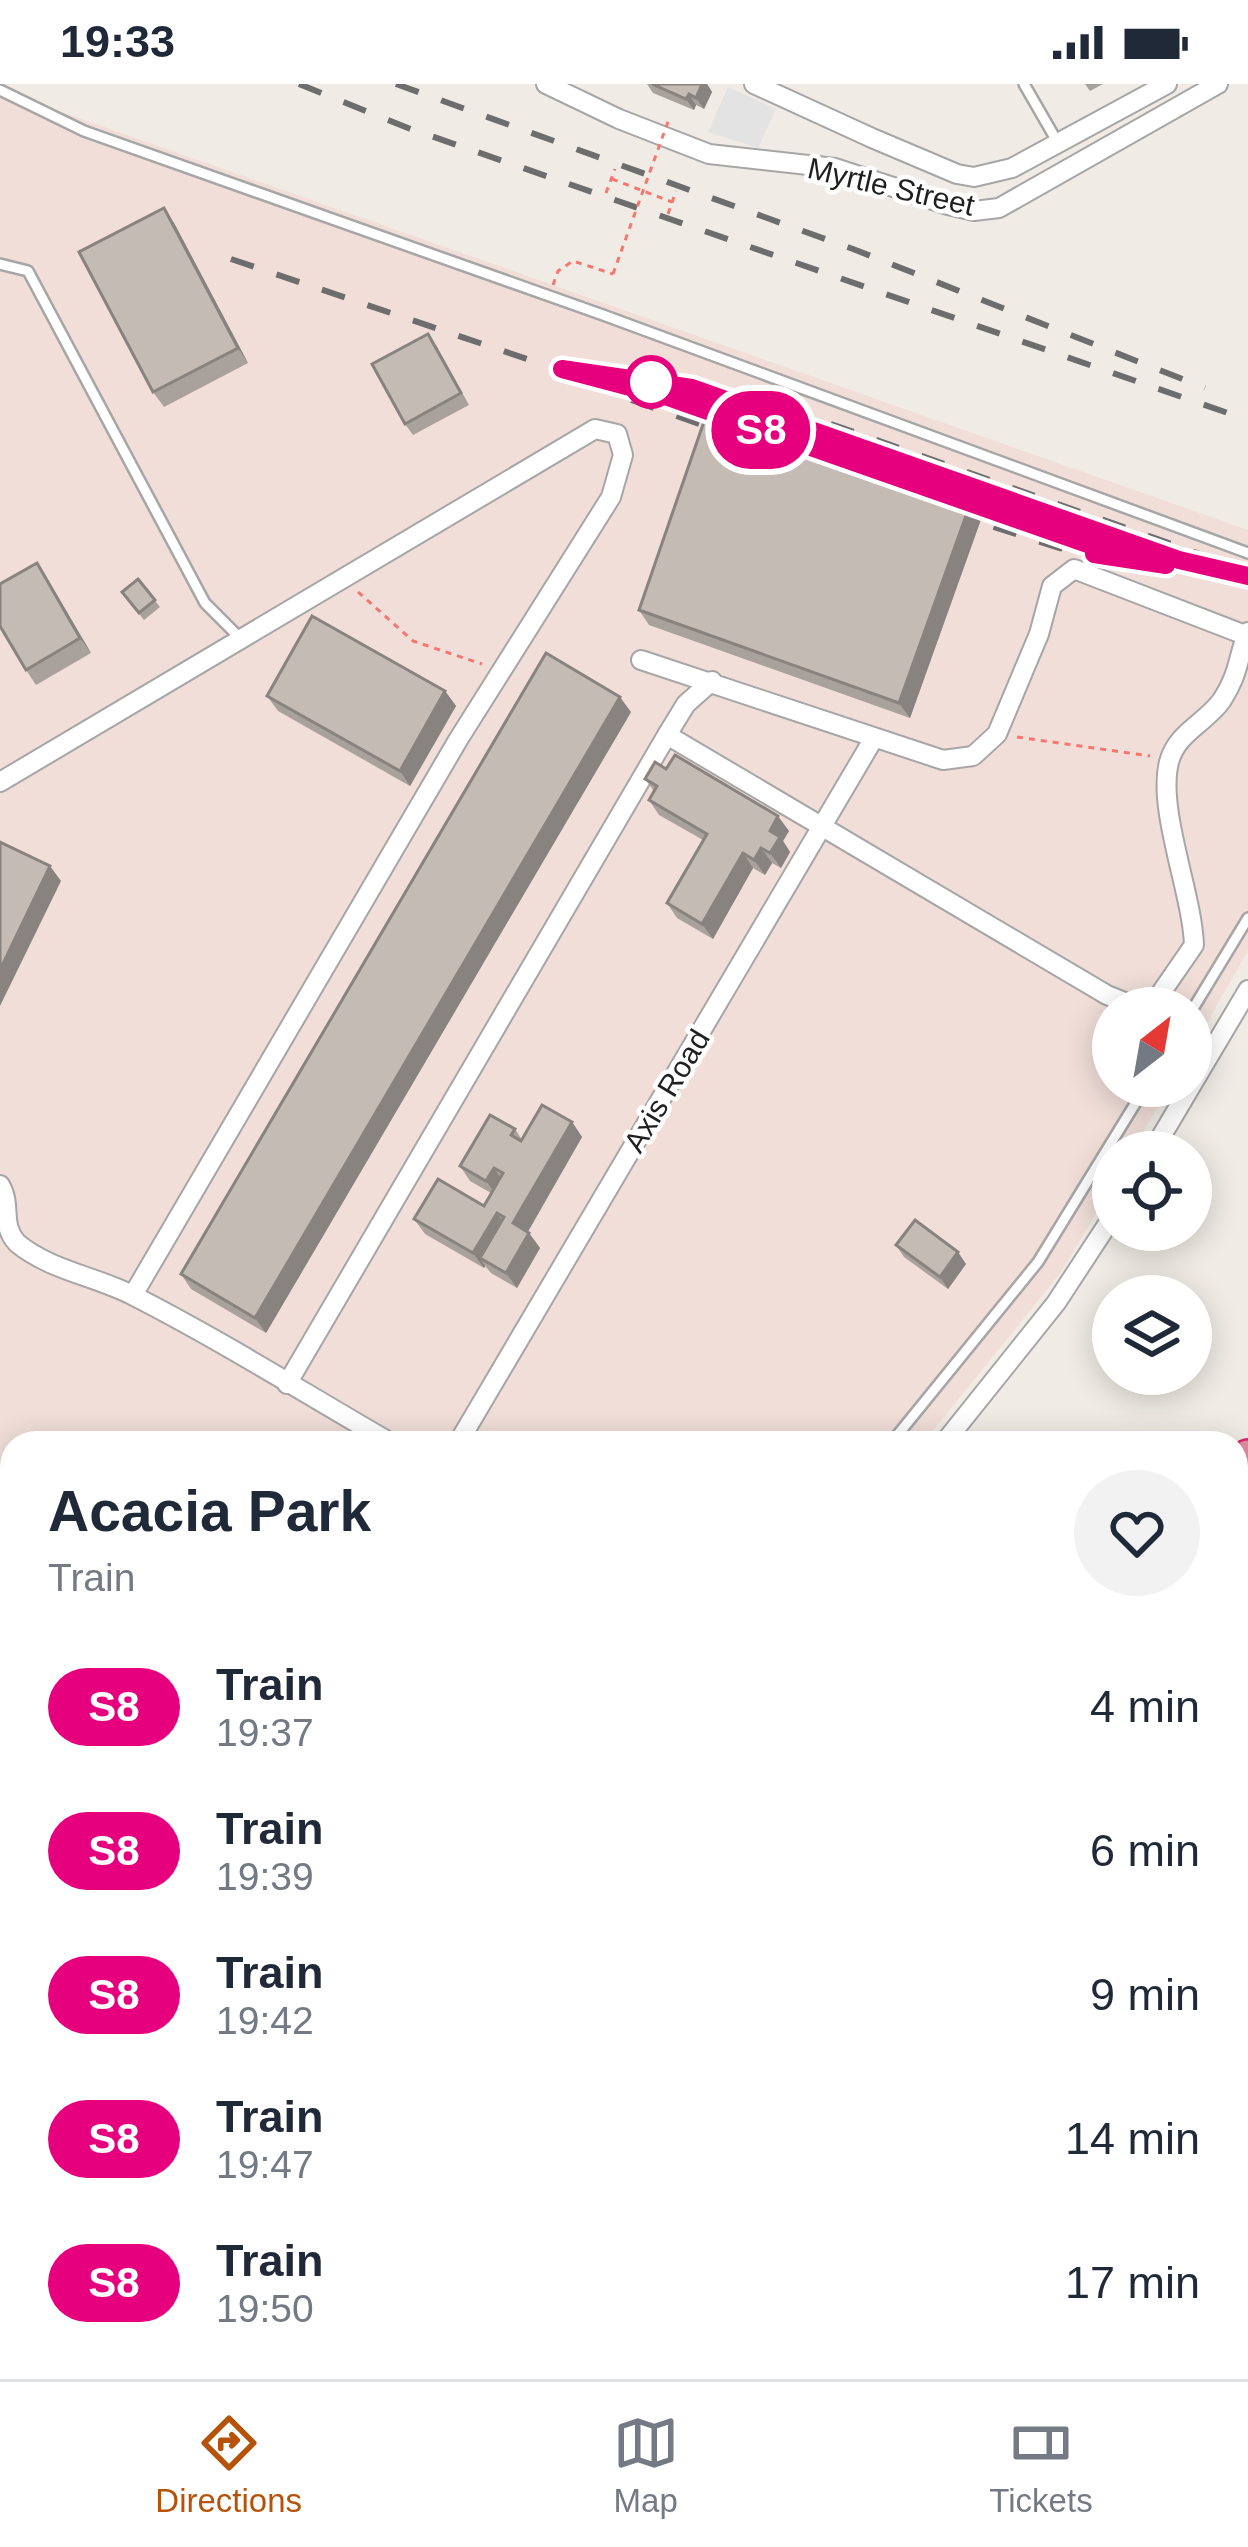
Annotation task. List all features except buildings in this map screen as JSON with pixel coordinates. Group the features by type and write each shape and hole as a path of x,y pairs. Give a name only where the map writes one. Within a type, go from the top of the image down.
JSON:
{"street":[{"name":"Myrtle Street","path":"546,84 710,154 835,168 974,211 999,208 1218,84"},
{"path":"754,84 957,174 991,176 1167,84"},
{"path":"0,782 595,430 617,434 623,454 611,497 502,671 133,1295"},
{"path":"641,659 943,760 973,756 998,734 1039,634 1052,586 1074,569 1247,633 1244,675 1218,706 1185,733 1170,758 1166,787 1194,945 1154,1003 1132,1005 1107,994 667,735"},
{"path":"286,1384 667,735 686,704 712,681"},
{"name":"Axis Road","path":"465,1431 874,739"},
{"path":"1164,1131 1248,990"},
{"path":"0,1185 5,1193 2,1222 13,1241 61,1268 133,1295 370,1431"},
{"path":"954,1431 1056,1303 1092,1248"}],"lane":[{"path":"1024,84 1058,143"},
{"path":"0,90 84,131 1248,554"},
{"path":"0,264 28,271 205,603 241,639"},
{"path":"1206,987 1248,918"},
{"path":"901,1431 1038,1262 1133,1107"}],"path":[{"path":"548,296 558,271 573,261 613,274 669,119"},
{"path":"606,193 615,170"},
{"path":"612,179 672,202"},
{"path":"668,214 676,191"},
{"path":"344,578 412,641 502,671"},
{"path":"998,734 1170,758"}],"shaded area":[{"path":"0,84 56,110 1248,530 1248,951 1212,1014 1212,987 1092,987 1092,1107 1158,1107 1143,1131 1092,1131 1092,1220 1062,1271 933,1431 0,1431"},
{"path":"728,87 776,109 758,148 708,132"}],"railway":[{"path":"299,84 408,128 1248,420"},
{"path":"396,84 853,249 1205,388"},
{"path":"231,259 536,362 757,398 1248,571"},
{"path":"586,384 733,436"},
{"path":"948,512 1059,548 1217,572"}],"train":[{"name":"S8","path":"1094,554 1166,565 1096,547 642,388 562,369 692,388 1179,560 1248,576"}]}
